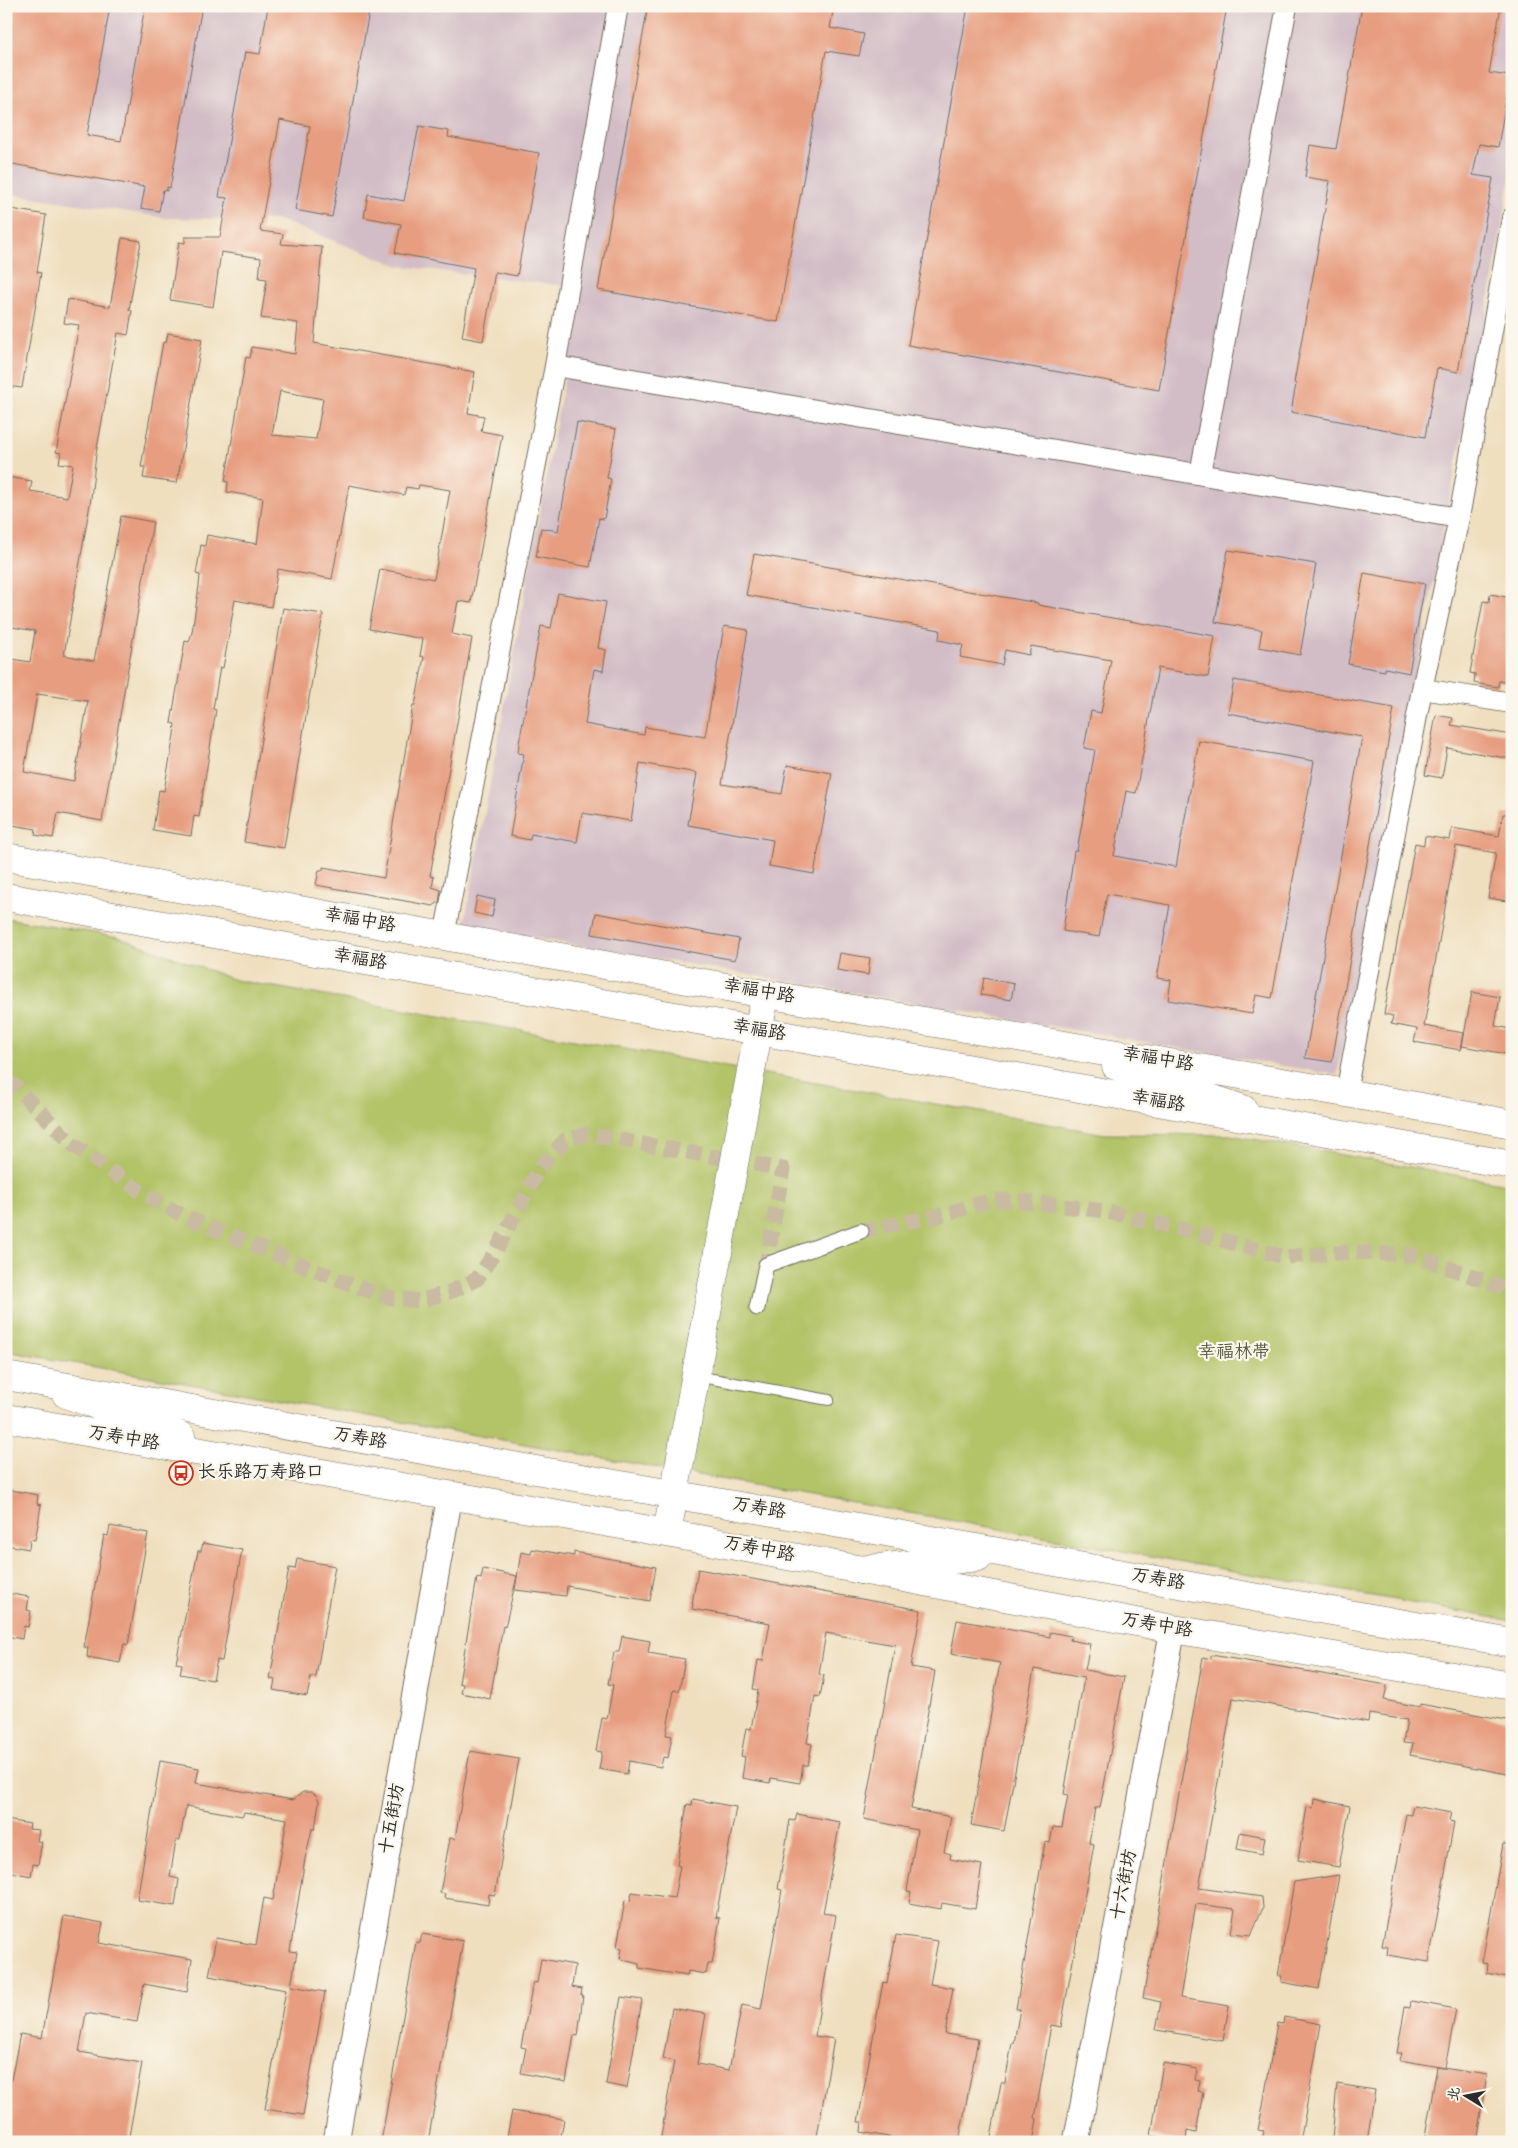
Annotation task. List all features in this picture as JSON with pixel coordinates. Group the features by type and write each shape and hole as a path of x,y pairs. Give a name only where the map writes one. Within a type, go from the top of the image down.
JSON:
{"main road":[{"name":"幸福中路","path":"6,857 765,994 1027,1037 1512,1124"},
{"name":"幸福路","path":"6,896 1512,1165"},
{"path":"667,1533 765,994"},
{"path":"1027,1037 1297,1126"},
{"path":"17,1378 248,1460"},
{"name":"万寿路","path":"17,1378 1512,1643"},
{"name":"万寿中路","path":"6,1418 667,1533 1173,1629 1512,1686"},
{"path":"860,1570 1009,1554"}],"street":[{"path":"444,936 555,366 618,6"},
{"path":"1200,474 1287,6"},
{"path":"1346,1093 1422,689 1459,518 1512,218"},
{"path":"555,366 1459,518"},
{"path":"1422,689 1512,704"},
{"path":"757,1308 766,1265 861,1231"},
{"name":"十五街坊","path":"336,2142 450,1496"},
{"name":"十六街坊","path":"1076,2142 1173,1629"}],"lane":[{"path":"695,1376 829,1400"}],"shaded area":[{"path":"6,6 1512,6 1512,169 1492,283 1337,1075 464,926 581,288 400,266 279,220 167,218 6,193"}],"green space":[{"name":"幸福林带","path":"6,918 119,937 235,980 1105,1134 1230,1135 1512,1185 1512,1621 6,1351"}],"building":[{"path":"6,6 110,6 87,135 121,141 145,6 202,6 170,188 167,187 167,191 163,190 159,211 141,208 145,187 6,163"},
{"path":"268,6 370,6 332,217 295,210 310,126 280,120 260,231 283,234 281,244 322,247 314,343 475,372 468,413 484,416 481,431 502,435 471,603 458,601 452,634 472,638 430,876 434,877 432,887 441,890 439,902 433,906 316,885 319,870 323,870 323,867 384,878 413,705 415,705 424,657 420,656 423,639 369,629 380,569 434,579 450,490 419,485 418,489 406,487 404,495 349,485 332,579 278,569 271,607 235,600 223,668 220,667 213,709 216,710 199,817 194,816 191,836 153,830 159,790 164,791 174,735 175,724 171,723 185,641 189,642 192,632 199,586 200,575 196,574 201,545 205,546 207,535 257,544 263,498 227,492 228,482 225,481 246,357 250,358 252,347 295,354 298,323 261,318 267,279 259,278 261,258 221,252 213,307 170,300 179,242 185,243 185,237 220,237 227,198 219,197 245,52 260,54","holes":["280,391 323,399 316,439 272,435"]},
{"path":"648,6 834,6 830,28 864,34 859,56 826,51 778,322 598,290"},
{"path":"968,6 1227,6 1159,390 908,345"},
{"path":"1362,6 1501,6 1489,73 1510,76 1498,147 1479,144 1473,175 1493,178 1458,372 1437,368 1425,437 1291,412 1296,384 1294,383 1330,181 1305,177 1310,145 1336,149"},
{"path":"419,126 449,131 448,137 539,153 517,276 495,272 483,341 462,337 474,268 395,253 401,224 364,217 368,194 404,201"},
{"path":"6,208 46,215 37,272 41,273 22,388 6,386"},
{"path":"122,238 141,241 129,310 132,311 128,335 118,333 96,454 91,498 64,655 94,661 121,516 153,522 102,821 58,813 53,838 35,835 36,829 6,824 6,658 30,662 35,631 6,626 6,477 32,481 30,491 67,497 73,465 59,463 61,453 56,452 79,325 64,323 68,299 110,307","holes":["37,694 88,701 74,781 24,772"]},
{"path":"168,333 202,339 177,483 143,478 145,467 141,467 163,342 166,343"},
{"path":"577,422 616,429 607,478 611,479 604,519 599,518 590,567 536,557 541,528 558,531"},
{"path":"1228,550 1316,564 1300,655 1259,647 1262,630 1215,622"},
{"path":"754,554 1215,636 1208,677 1158,668 1136,793 1126,791 1114,856 1176,867 1199,741 1314,761 1272,998 1256,995 1252,1014 1168,1000 1171,980 1157,978 1170,905 1107,894 1099,937 1063,931 1074,851 1077,851 1095,750 1084,748 1091,711 1101,713 1111,660 1031,646 1029,655 1005,650 1002,665 960,657 963,645 939,640 940,630 746,595"},
{"path":"1364,573 1425,584 1409,673 1385,668 1385,671 1348,664"},
{"path":"558,593 606,602 598,648 606,650 603,671 594,669 585,724 644,735 645,727 705,737 724,626 748,630 722,784 782,794 787,765 832,773 814,874 769,866 773,840 688,825 697,773 640,763 631,821 582,813 577,842 531,834 530,840 510,836 524,754 518,753 519,743 541,626 551,628"},
{"path":"1490,594 1512,598 1512,684 1499,681 1498,687 1474,683 1475,674 1470,673 1483,601 1489,602"},
{"path":"283,608 323,614 284,848 244,842"},
{"path":"1234,680 1394,708 1332,1062 1305,1058 1362,737 1228,713"},
{"path":"1436,715 1453,718 1451,725 1512,735 1512,759 1447,748 1442,778 1425,775"},
{"path":"1503,814 1512,814 1512,898 1508,898 1507,901 1488,898 1496,853 1456,846 1424,1026 1464,1033 1461,1050 1414,1042 1417,1029 1391,1024 1393,1016 1384,1014 1415,843 1424,845 1425,836 1450,840 1452,828 1499,836"},
{"path":"477,896 495,900 492,917 474,913"},
{"path":"596,913 739,939 735,960 592,934"},
{"path":"840,953 870,958 868,975 837,970"},
{"path":"984,978 1014,984 1011,1000 981,995"},
{"path":"1472,992 1500,997 1495,1026 1512,1029 1512,1055 1462,1046"},
{"path":"6,1489 38,1495 37,1504 41,1505 38,1525 35,1540 30,1539 29,1549 6,1545"},
{"path":"110,1526 148,1533 128,1645 124,1644 120,1663 87,1657 88,1648 84,1647 104,1535 108,1536"},
{"path":"203,1543 242,1550 222,1661 217,1660 213,1680 180,1674 182,1664 176,1663 198,1551 201,1551"},
{"path":"532,1549 574,1556 574,1552 656,1567 650,1601 567,1586 566,1596 515,1590 521,1552 531,1554"},
{"path":"297,1559 335,1566 316,1677 311,1677 307,1696 273,1690 275,1680 270,1679 289,1568 295,1569"},
{"path":"483,1569 517,1576 505,1627 503,1626 490,1699 461,1693 463,1684 459,1683 477,1578 481,1579"},
{"path":"698,1569 921,1610 911,1667 935,1671 911,1809 951,1817 944,1852 951,1854 950,1859 982,1865 975,1909 942,1903 941,1909 909,1903 911,1892 907,1891 917,1830 864,1819 895,1645 826,1633 819,1674 824,1675 820,1697 815,1696 807,1743 812,1744 808,1765 803,1765 800,1783 771,1778 770,1783 742,1778 745,1757 741,1756 746,1728 751,1729 758,1690 753,1689 758,1660 763,1661 770,1623 692,1609"},
{"path":"6,1593 29,1597 27,1610 31,1611 28,1627 24,1626 22,1639 6,1636"},
{"path":"957,1620 1050,1637 1050,1632 1071,1636 1070,1640 1090,1644 1085,1670 1124,1677 1100,1808 1095,1808 1089,1843 1094,1844 1061,2027 1051,2025 1035,2118 1037,2119 1033,2142 990,2142 1001,2083 1005,2083 1012,2043 1014,2043 1020,2009 1016,2009 1045,1842 1050,1843 1053,1827 1062,1828 1068,1795 1064,1794 1084,1678 1034,1669 1004,1831 971,1825 1000,1663 951,1654"},
{"path":"622,1636 650,1641 648,1653 685,1659 679,1691 674,1690 666,1735 672,1736 668,1758 663,1757 661,1767 629,1761 627,1774 599,1769 602,1752 596,1751 602,1718 607,1719 613,1685 608,1684 614,1652 619,1652"},
{"path":"1211,1655 1387,1685 1384,1700 1420,1707 1420,1704 1512,1721 1512,1775 1410,1755 1413,1744 1403,1743 1407,1720 1369,1714 1368,1722 1233,1698 1199,1888 1262,1897 1263,1908 1251,1935 1231,1933 1235,1909 1196,1904 1180,1998 1229,2006 1223,2041 1156,2030 1161,2002 1143,1998 1203,1657 1211,1659"},
{"path":"470,1751 519,1759 495,1895 489,1894 488,1905 444,1898 445,1894 440,1893 450,1838 455,1839"},
{"path":"160,1761 199,1768 196,1783 293,1800 303,1792 311,1792 317,1796 319,1801 315,1829 312,1829 305,1859 290,1951 297,1952 291,1986 325,1992 303,2115 265,2109 286,1990 209,1976 216,1938 256,1945 264,1898 273,1900 287,1819 244,1812 242,1816 186,1806 180,1840 176,1840 170,1877 179,1879 175,1906 137,1900"},
{"path":"693,1799 736,1807 716,1917 720,1918 712,1964 708,1964 706,1974 688,1971 687,1976 639,1968 639,1964 620,1959 622,1948 617,1947 625,1900 630,1901 632,1892 674,1898 680,1866 677,1865 687,1804 692,1805"},
{"path":"1314,1799 1350,1806 1339,1867 1298,1860 1307,1807 1313,1808"},
{"path":"1413,1806 1451,1813 1449,1821 1454,1822 1429,1962 1387,1955 1388,1947 1382,1946 1406,1814 1411,1815"},
{"path":"797,1814 840,1822 823,1913 836,1915 815,2036 834,2039 816,2142 660,2142 674,2061 663,2059 672,2008 706,2014 697,2064 729,2070 742,2005 761,2009 782,1890 778,1889 790,1820 795,1821"},
{"path":"6,1820 30,1824 29,1829 39,1830 37,1841 42,1842 38,1865 33,1864 31,1876 6,1871"},
{"path":"1240,1832 1265,1837 1262,1854 1237,1849"},
{"path":"1503,1844 1512,1845 1512,1978 1487,1973 1488,1964 1482,1963"},
{"path":"1339,1875 1319,1989 1281,1982 1282,1976 1278,1976 1294,1882"},
{"path":"64,1916 103,1923 99,1943 192,1959 187,1992 144,1984 137,2022 86,2013 79,2052 142,2063 128,2142 6,2142 6,2106 20,2034 42,2038"},
{"path":"422,1934 463,1941 428,2142 381,2142 416,1942 420,1943"},
{"path":"896,1935 938,1941 930,1984 953,1988 945,2034 978,2039 959,2142 915,2142 861,2132 862,2122 858,2122 883,1982 887,1983"},
{"path":"541,1959 575,1965 572,1987 582,1989 581,1995 583,1995 578,2036 574,2035 566,2082 521,2073 526,2048 521,2047 533,1982 537,1983"},
{"path":"621,1997 642,2000 627,2088 606,2084"},
{"path":"1411,2001 1456,2009 1445,2068 1400,2060 1402,2053 1397,2053 1405,2007 1410,2008"},
{"path":"1284,2017 1321,2024 1305,2115 1300,2142 1262,2142 1264,2131 1258,2130 1277,2023 1283,2024"},
{"path":"1163,2063 1197,2069 1195,2080 1200,2081 1198,2091 1203,2092 1196,2133 1187,2131 1186,2142 1151,2136"},
{"path":"1437,2067 1487,2075 1476,2142 1424,2142"},
{"path":"1337,2084 1375,2090 1367,2142 1332,2139"},
{"path":"512,2111 564,2119 560,2142 506,2142"}],"tunnel":[{"path":"6,1080 16,1087 72,1144 144,1194 185,1217 341,1281 387,1297 418,1301 450,1292 477,1279 497,1249 540,1167 565,1140 587,1134 783,1169 766,1265"},
{"path":"861,1231 938,1216 993,1200 1021,1201 1105,1211 1189,1231 1284,1257 1351,1252 1413,1255 1499,1286 1512,1293"}],"place":[{"name":"长乐路万寿路口","path":"181,1473"}]}
